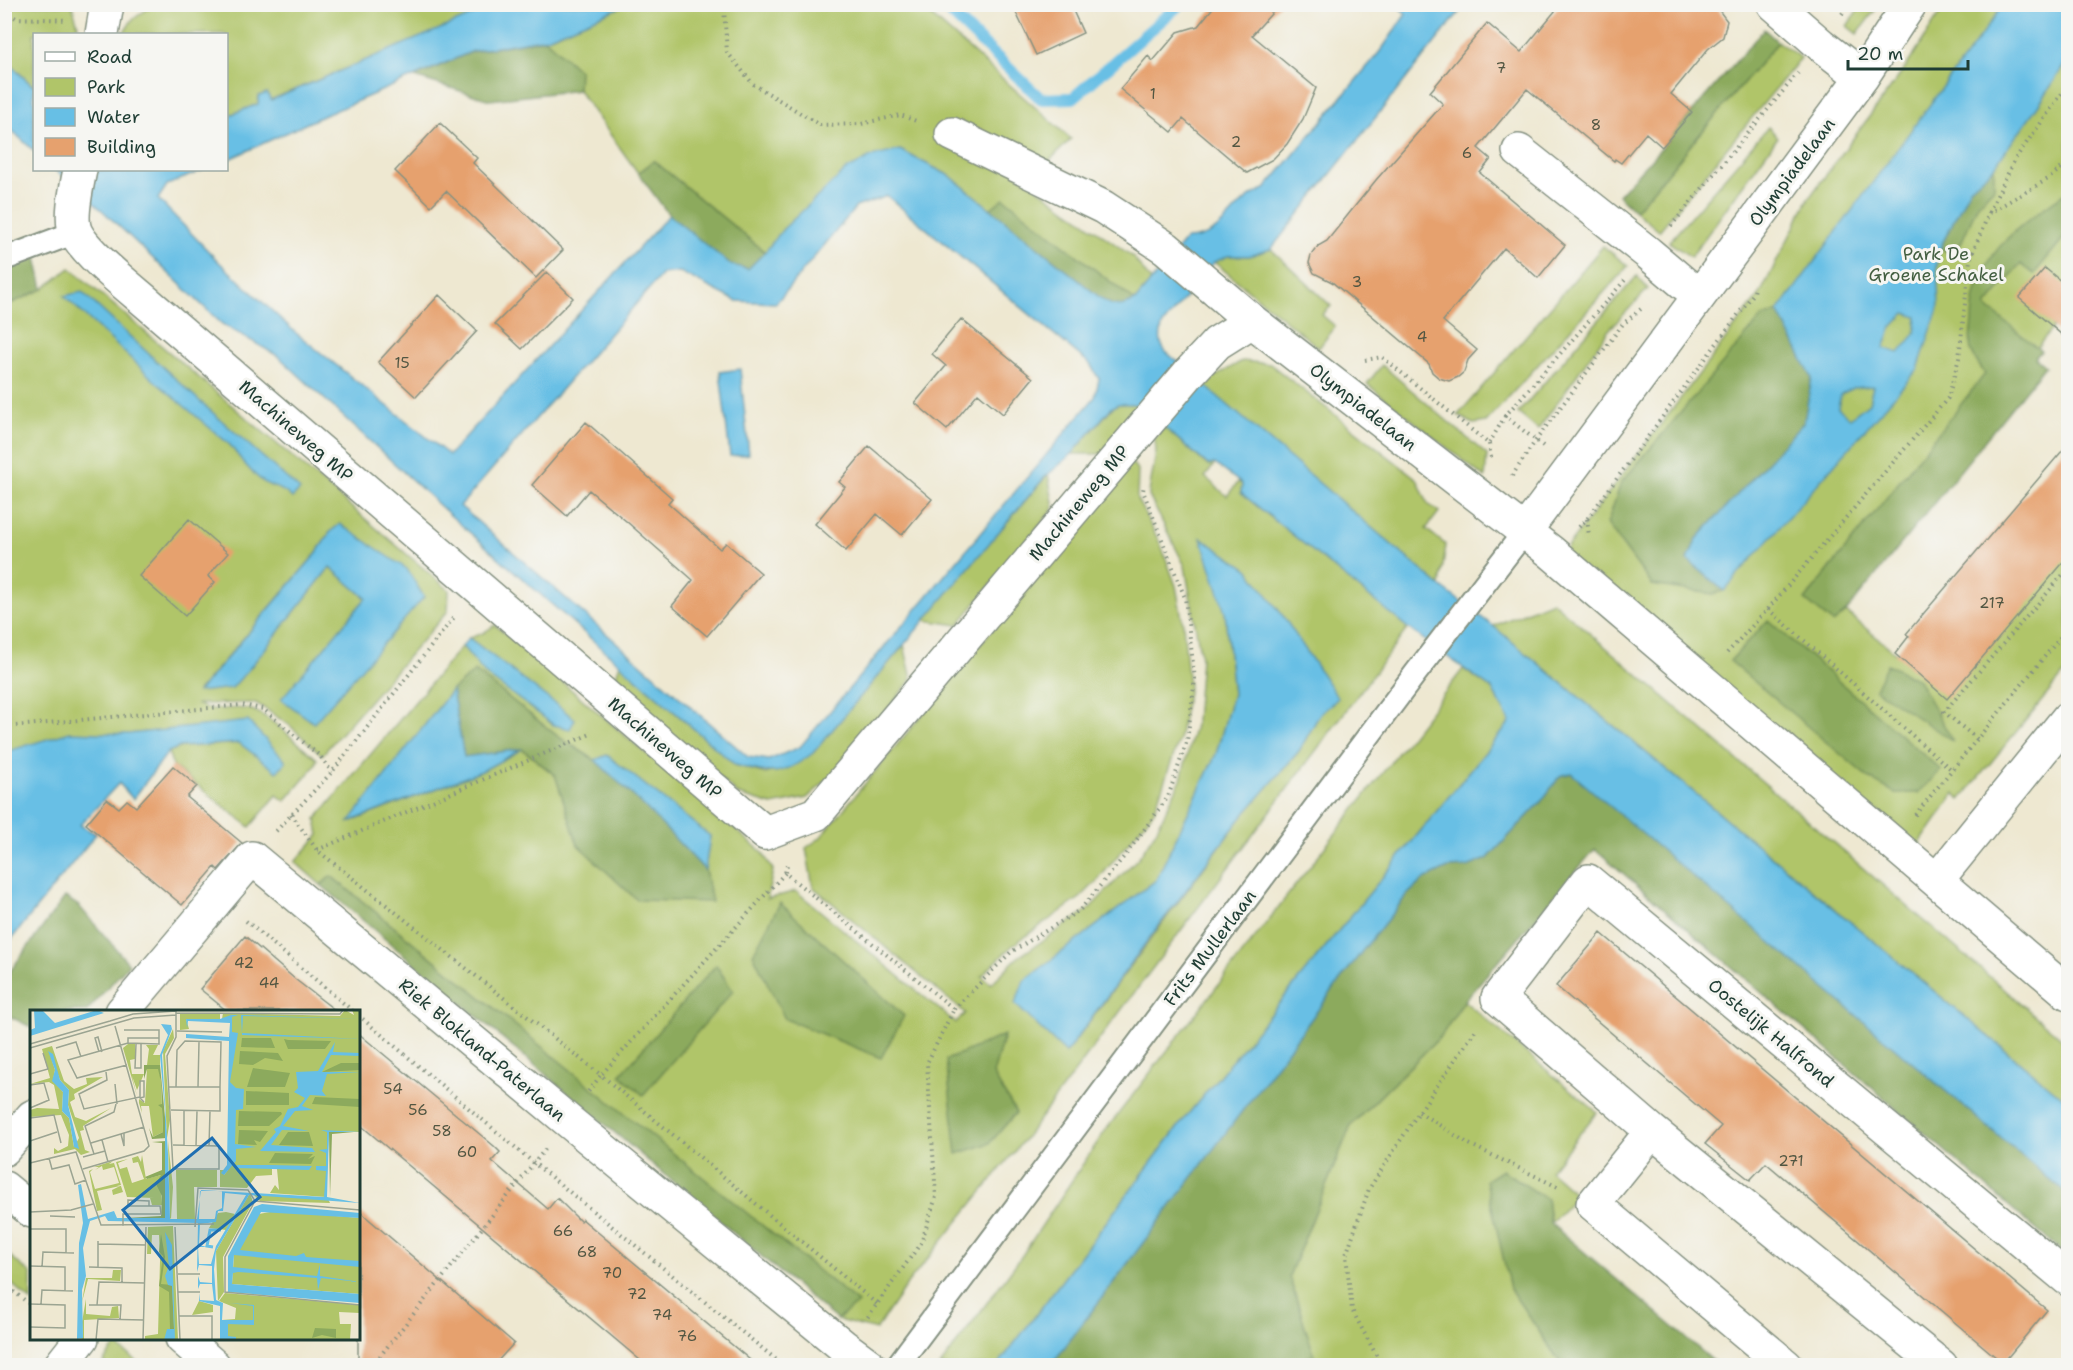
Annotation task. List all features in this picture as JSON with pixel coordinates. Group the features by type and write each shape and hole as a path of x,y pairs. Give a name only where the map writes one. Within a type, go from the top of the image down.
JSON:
{"street":[{"path":"1774,4 1862,77"},
{"name":"Olympiadelaan","path":"952,134 1103,207 1166,248 1252,321 1525,531 1862,77 1910,4"},
{"path":"1520,152 1700,296"},
{"path":"75,218 80,171"},
{"name":"Machineweg MP","path":"75,218 96,256 152,307 765,833 816,814 1190,372 1217,343 1252,321"},
{"path":"1525,531 2068,993"},
{"path":"1937,880 2068,718"},
{"path":"123,1010 252,858"},
{"name":"Riek Blokland-Paterlaan","path":"252,858 566,1119 843,1346 870,1365"},
{"name":"Oostelijk Halfrond","path":"1498,998 1588,881 2068,1279"},
{"path":"1498,998 1652,1131 1941,1365"},
{"path":"4,1149 30,1119"},
{"path":"1652,1131 1593,1204 1786,1365"},
{"path":"4,1188 30,1209"},
{"path":"60,1365 80,1340"},
{"path":"184,1340 214,1365"}],"lane":[{"path":"4,259 75,218"},
{"name":"Frits Mullerlaan","path":"897,1365 1415,674 1525,531"}],"path":[{"path":"722,4 727,52 753,84 820,125 861,124 900,115 952,134"},
{"path":"4,11 16,18 105,19"},
{"path":"1702,680 1768,609 1948,398 1959,358 1970,259 2015,159 2068,85"},
{"path":"1989,213 2048,179 2068,163"},
{"path":"1316,370 1382,357 1489,444 1505,416"},
{"path":"843,1346 878,1305 921,1244 936,1197 927,1063 954,1009 1011,952 1080,910 1127,854 1168,797 1187,741 1196,679 1185,598 1143,491 1147,470 1142,428"},
{"path":"1977,739 1944,712 2068,570"},
{"path":"252,858 332,772 479,588"},
{"path":"1768,609 1953,771"},
{"path":"1891,843 1953,771 2068,628"},
{"path":"4,727 242,705 263,709 320,756 332,772"},
{"path":"317,850 630,718"},
{"path":"765,833 788,855 785,873 601,1075 878,1305"},
{"path":"785,873 954,1009"},
{"path":"219,898 353,1010"},
{"path":"1382,1365 1352,1310 1346,1255 1369,1189 1498,998"},
{"path":"360,1018 535,1164 784,1365"},
{"path":"1419,1112 1469,1144 1593,1204"},
{"path":"4,1284 30,1304"}],"green space":[{"path":"4,5 72,5 78,25 75,33 33,33 33,86 5,59"},
{"path":"153,5 499,5 270,100 267,93 259,96 258,104 228,116 228,33 124,33 132,20"},
{"path":"626,5 919,5 1071,139 1045,165 1015,172 1133,257 1151,281 1135,301 1004,199 990,209 950,176 900,150 765,252 654,161 638,173 578,90 578,70 545,39"},
{"path":"1861,5 1879,5 1857,34 1847,26"},
{"name":"Park De Groene Schakel","path":"1945,5 2068,5 2068,308 1826,616 1834,622 1846,612 1948,696 2068,549 2068,669 1960,800 1955,793 1911,856 1549,571 1760,294 1809,198 1906,67"},
{"path":"1764,29 1778,42 1635,211 1618,195"},
{"path":"545,39 579,70 578,90 490,100 415,77 471,52"},
{"path":"1778,42 1801,58 1659,231 1635,211"},
{"path":"1768,127 1778,137 1691,257 1669,242"},
{"path":"654,161 765,252 748,269 731,265 669,215 638,173"},
{"path":"1994,167 1994,188 1978,204 1955,257 1940,248 1970,188"},
{"path":"2068,191 2068,233 2034,274 2021,264 1986,306 2041,351 2035,358 2045,366 1846,612 1833,623 1805,600 1985,374 1970,347 1974,299 1980,278 2002,244 2016,230"},
{"path":"1004,198 1135,301 1119,306 1103,300 990,209"},
{"path":"1603,246 1628,266 1486,422 1473,424 1458,415"},
{"path":"1271,249 1331,306 1322,315 1335,326 1319,348 1214,262 1228,256 1249,256"},
{"path":"35,253 43,289 5,306 5,267"},
{"path":"70,268 449,590 448,611 322,755 288,724 256,703 196,704 211,709 245,708 259,713 317,759 315,766 285,801 277,795 250,827 173,766 168,752 181,747 240,743 248,722 129,734 5,880 5,306 43,289","holes":["331,531 424,597 282,699 366,598 330,567 249,669 198,691 315,555"]},
{"path":"1637,276 1648,289 1608,331 1538,430 1518,413"},
{"path":"1778,311 1812,378 1804,422 1696,540 1688,560 1724,591 1713,594 1652,585 1607,524 1621,483 1761,318"},
{"path":"1242,361 1270,364 1417,479 1428,504 1439,512 1426,529 1446,545 1440,586 1202,384"},
{"path":"1382,365 1487,455 1485,478 1367,384"},
{"path":"1126,403 1140,408 1103,454 1072,454 1112,408"},
{"path":"1164,427 1207,465 1215,464 1205,477 1227,496 1238,482 1242,484 1241,493 1408,628 1023,1141 908,1283 876,1330 837,1320 857,1303 331,876 321,885 295,862 319,835 316,819 462,646 553,725 574,719 469,638 495,625 762,852 773,870 767,899 796,891 956,1023 965,1013 813,887 806,848 820,838 1131,462 1138,470 1137,499 1161,545 1176,586 1183,624 1189,687 1179,740 1154,811 1098,880 1080,898 1013,945 982,976 991,984 1017,958 1088,910 1139,857 1156,831 1181,779 1196,721 1201,658 1185,566 1149,496 1156,451 1154,439","holes":["1202,539 1338,698 1320,714 1299,751 1241,818 1066,1053 1024,981 1156,880 1216,754 1233,694 1225,612","475,671 560,738 595,760 607,755 710,836 705,870 711,901 522,749 482,771 350,822 452,690"]},
{"path":"1048,474 1054,508 958,625 924,620"},
{"path":"1552,601 2068,1044 2068,1102 1493,626"},
{"path":"1768,620 1941,770 1918,793 1895,793 1870,779 1730,661"},
{"path":"904,645 912,679 838,770 807,798 772,805 739,795 613,684 620,664 735,765 766,774 813,753"},
{"path":"1887,664 1918,680 1953,741 1875,689"},
{"path":"1463,669 1492,689 1510,722 1185,1118 998,1365 940,1366 1021,1257 1105,1131"},
{"path":"475,671 560,738 595,760 644,806 705,870 712,902 637,900 578,845 555,775 522,749 464,757 452,690"},
{"path":"1572,773 2068,1195 2068,1257 1595,849 1464,1001 1441,1036 1351,1125 1289,1276 1314,1355 1286,1366 1060,1366 1055,1360 1363,950 1407,895 1423,880 1448,868 1467,867 1487,859 1540,803 1560,776"},
{"path":"331,876 858,1303 837,1320 321,885"},
{"path":"65,897 79,906 129,964 88,1010 30,1010 30,1026 5,1014 5,978"},
{"path":"780,903 904,1016 881,1058 785,1019 753,954"},
{"path":"716,965 733,991 643,1095 620,1075"},
{"path":"1464,1001 1597,1112 1550,1171 1577,1195 1552,1222 1547,1199 1510,1289 1562,1365 1286,1366 1314,1355 1289,1276 1351,1125 1441,1036"},
{"path":"1004,1035 993,1074 1016,1113 990,1143 957,1154 946,1060"},
{"path":"1502,1170 1547,1199 1550,1223 1718,1365 1562,1365 1510,1289 1486,1180"},
{"path":"4,1251 30,1273 30,1300 5,1278"},
{"path":"116,1345 141,1365 107,1365 103,1362"}],"water":[{"path":"499,4 626,5 547,38 473,51 228,160 228,116 258,104 259,96 267,93 271,100"},
{"path":"2004,4 2068,5 2068,65 2065,64 1994,167 1970,188 1940,248 1937,267 1939,306 1918,369 1724,591 1688,560 1696,540 1804,422 1812,378 1778,311","holes":["1905,313 1917,317 1915,334 1899,353 1884,348 1892,327","1873,386 1869,403 1850,418 1838,408 1841,394 1854,388"]},
{"path":"1397,5 1465,5 1271,249 1249,256 1228,256 1214,262 1162,326 1160,339 1163,348 1440,586 1493,626 2068,1102 2068,1195 1571,773 1560,776 1540,803 1487,859 1467,867 1448,868 1423,880 1407,895 1363,950 1055,1360 1060,1365 998,1365 1185,1118 1510,722 1492,689 1408,628 1241,493 1242,484 1215,464 1208,465 1134,404 1118,404 1111,408 1072,454 1045,477 813,753 793,766 776,772 758,771 735,765 451,516 278,356 222,324 103,211 56,171 201,171 167,185 158,199 219,262 296,333 449,455 669,215 731,265 748,269 783,229 846,170 871,157 900,150 950,176 1103,300 1119,306 1135,301 1186,239 1210,233 1244,202 1265,189 1382,49 1406,14","holes":["887,196 1090,364 1099,379 1095,397 800,747 769,760 748,757 460,506 662,274 680,272 736,301 776,303 856,207"]},
{"path":"4,59 33,86 33,150 5,124"},
{"path":"82,292 300,490 292,498 257,477 230,445 157,383 64,296"},
{"path":"740,369 749,454 730,456 720,372"},
{"path":"340,524 407,569 424,597 314,723 281,699 366,598 330,567 232,688 198,692 315,555 331,531"},
{"path":"1201,538 1248,569 1283,616 1338,698 1320,714 1299,751 1241,818 1066,1053 1015,1004 1024,981 1156,880 1216,754 1233,694 1225,612"},
{"path":"469,638 575,719 570,729 554,725 486,675 462,646"},
{"path":"452,690 464,757 522,749 482,771 349,822"},
{"path":"248,721 286,761 277,772 239,743 180,747 168,752 133,799 119,783 80,825 96,834 5,947 5,752 70,732 128,734"},
{"path":"607,755 710,836 705,870 644,806 595,760"}],"building":[{"path":"1012,4 1070,4 1083,33 1036,55"},
{"path":"1216,4 1280,4 1252,35 1316,88 1303,119 1287,144 1273,159 1247,173 1183,119 1172,132 1120,89 1148,56 1153,61 1178,32 1198,26"},
{"path":"1561,4 1706,4 1718,9 1727,21 1723,37 1708,49 1671,94 1692,112 1662,147 1646,133 1621,163 1615,159 1614,161 1527,89 1478,148 1491,159 1480,173 1565,245 1538,278 1504,248 1443,321 1477,350 1468,360 1464,372 1458,377 1449,381 1439,378 1432,372 1429,364 1332,282 1314,273 1309,263 1311,255 1318,246 1327,241 1376,180 1443,104 1430,92 1487,23 1521,52"},
{"path":"440,123 477,158 473,163 563,250 536,278 446,191 431,206 395,171"},
{"path":"2045,268 2068,287 2068,340 2019,298"},
{"path":"547,272 573,298 522,349 495,324"},
{"path":"439,295 477,331 416,397 378,362"},
{"path":"961,319 1033,378 1003,414 978,393 947,430 915,403 946,366 932,354"},
{"path":"586,422 672,498 668,503 720,549 726,543 761,573 707,636 672,606 693,580 626,521 589,490 567,516 532,485"},
{"path":"2068,444 2068,557 1947,699 1895,654 1909,636 1906,634"},
{"path":"869,446 932,499 902,535 877,514 846,551 815,524 845,487 839,482"},
{"path":"189,519 228,553 208,576 215,582 185,616 139,576"},
{"path":"173,766 197,786 187,797 242,843 218,870 215,867 182,905 86,824 107,799 119,808 127,800 136,807"},
{"path":"1601,933 2047,1310 2003,1363 1766,1163 1750,1180 1705,1144 1721,1126 1556,986"},
{"path":"245,936 335,1010 226,1010 200,989"},
{"path":"360,1035 494,1146 500,1152 492,1161 548,1209 557,1198 580,1221 582,1219 756,1365 646,1365 360,1125"},
{"path":"360,1212 514,1343 494,1365 358,1365"}],"waterway":[{"path":"941,4 1041,99 1073,98 1180,4"}]}
